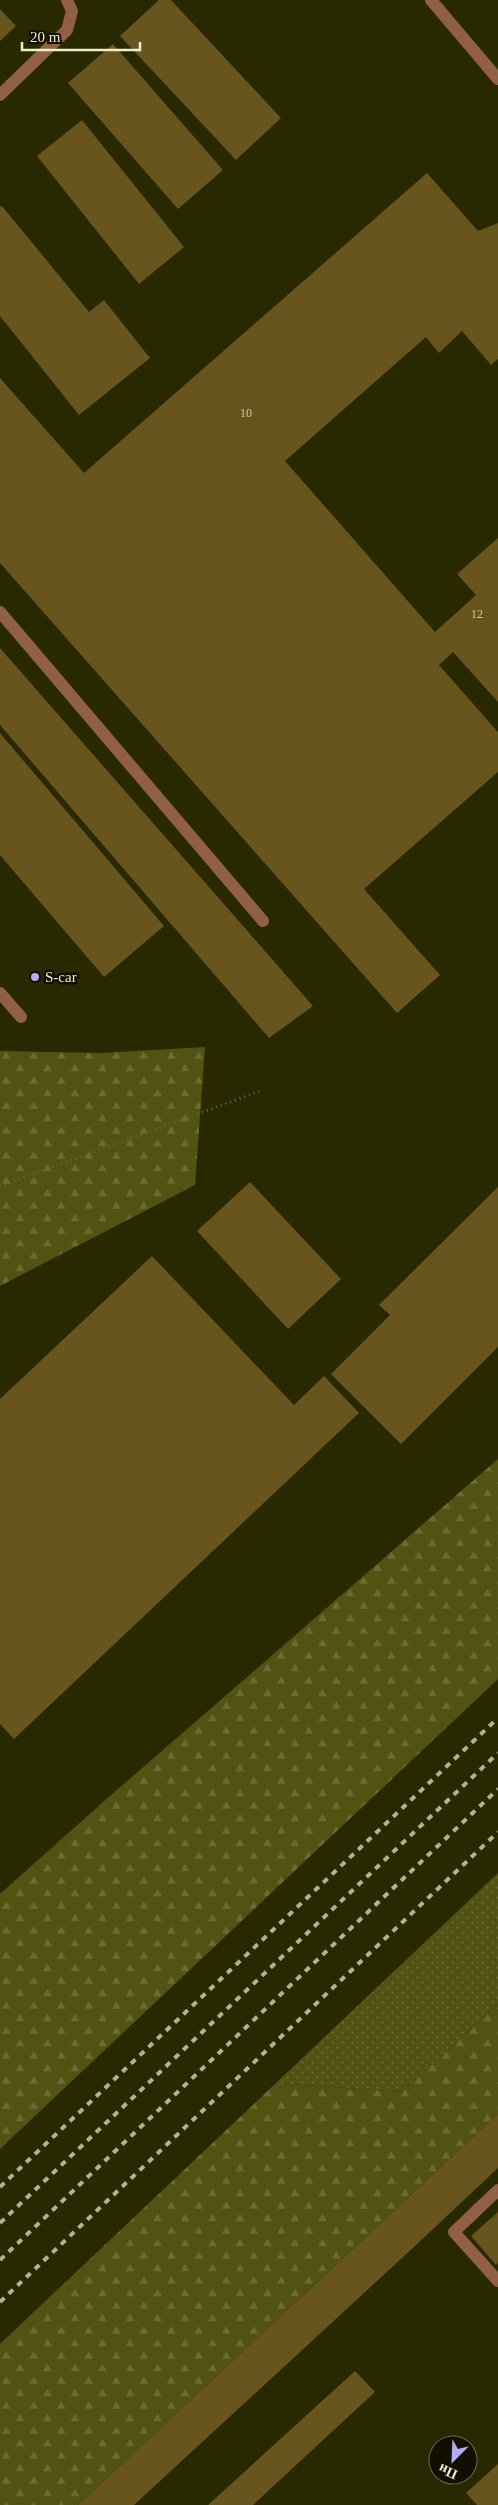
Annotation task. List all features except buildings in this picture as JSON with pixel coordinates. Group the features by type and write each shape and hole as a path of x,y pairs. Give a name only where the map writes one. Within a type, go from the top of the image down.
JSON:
{"street":[{"path":"0,95 67,30 72,11 68,0"},
{"path":"431,0 498,79"},
{"path":"0,612 263,921"},
{"path":"0,993 21,1017"},
{"path":"498,2190 454,2232 498,2281"}],"path":[{"path":"0,1186 263,1090"}],"green space":[{"path":"205,1047 195,1185 0,1286 0,1051 101,1053"},
{"path":"498,1459 498,1679 0,2149 0,1894 103,1802"},
{"path":"498,1873 498,2004 402,2092 276,2083"},
{"path":"498,2004 498,2114 78,2505 0,2505 0,2344 276,2083 402,2092"}],"railway":[{"path":"0,2187 498,1718"},
{"path":"0,2223 498,1753"},
{"path":"0,2260 498,1789"},
{"path":"0,2302 498,1832"}],"place":[{"name":"S-car","path":"35,977"}]}
